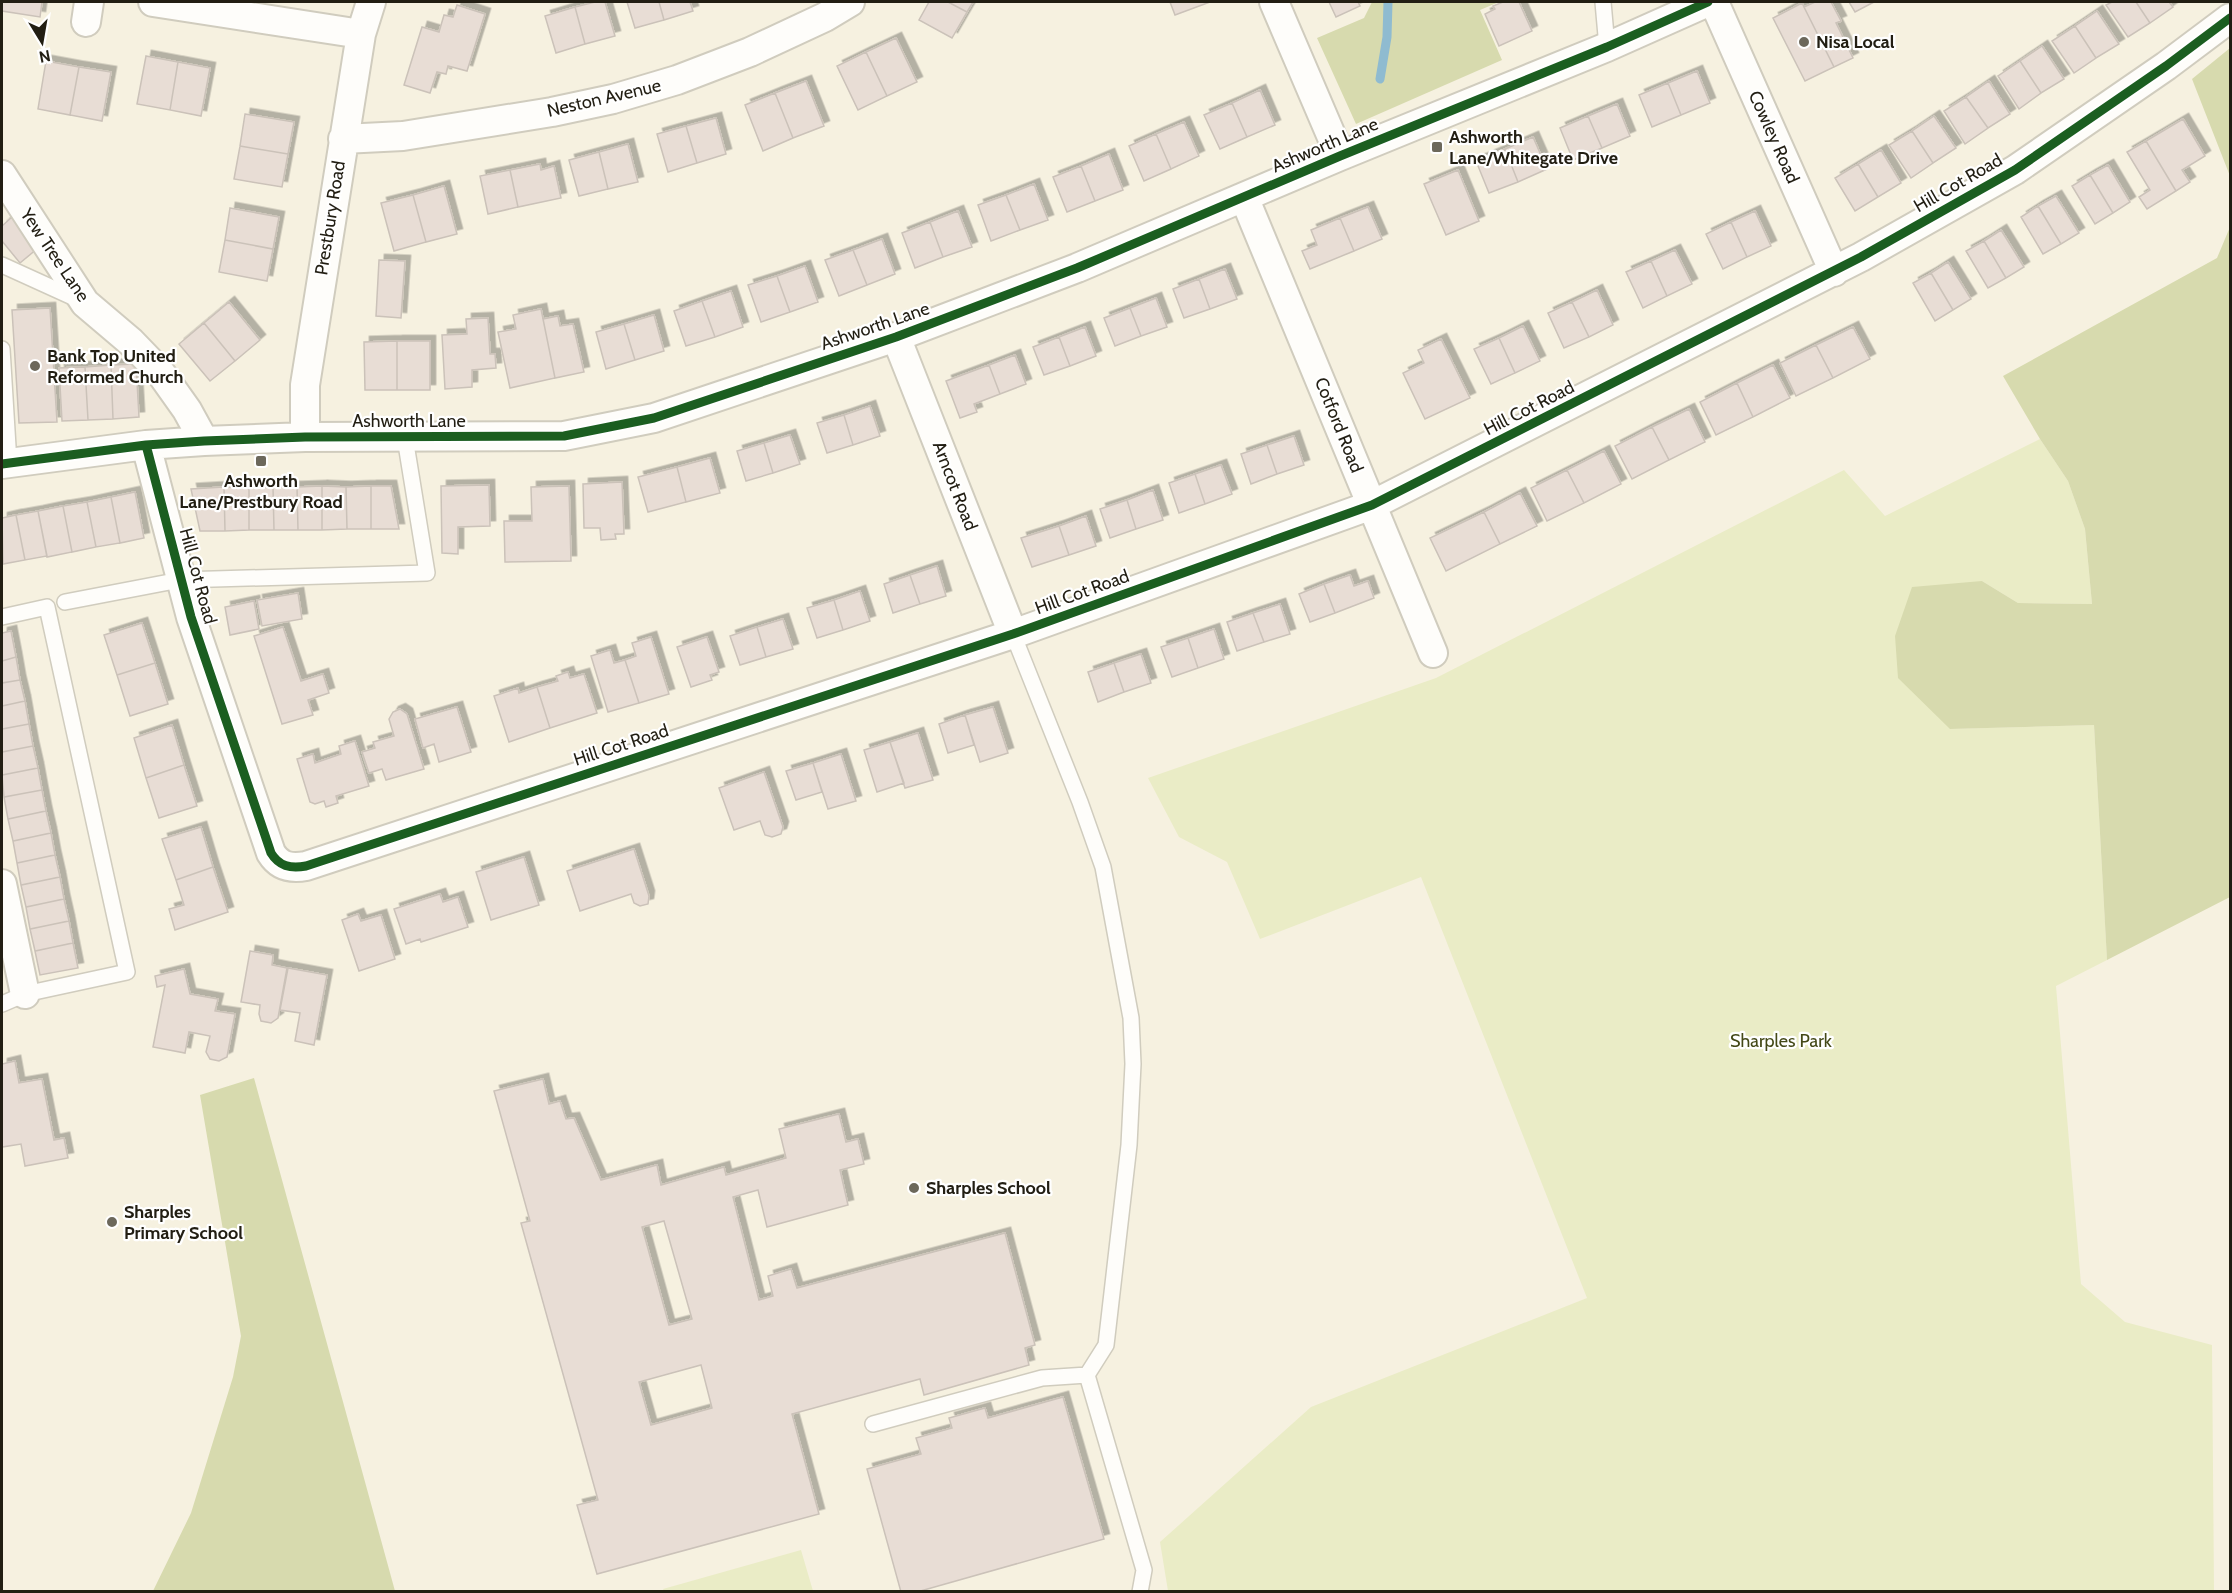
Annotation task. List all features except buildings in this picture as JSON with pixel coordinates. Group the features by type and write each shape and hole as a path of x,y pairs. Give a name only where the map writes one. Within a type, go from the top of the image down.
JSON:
{"street":[{"path":"153,2 361,34"},
{"name":"Prestbury Road","path":"305,437 304,385 361,34 371,2"},
{"name":"Neston Avenue","path":"343,139 403,136 552,112 613,99 677,80 750,52 825,17 850,2"},
{"path":"1274,2 1340,156"},
{"name":"Ashworth Lane","path":"5,464 204,441 305,437 564,436 654,418 896,337 1077,268 1340,156 1607,47 1708,2"},
{"name":"Cowley Road","path":"1714,2 1834,272"},
{"name":"Hill Cot Road","path":"146,446 191,617 271,853 276,861 284,866 295,868 1013,634 1372,505 1834,272 2014,170 2166,66 2230,18"},
{"name":"Yew Tree Lane","path":"2,175 85,303 131,342 160,372 187,410 204,441"},
{"name":"Cotford Road","path":"1244,197 1433,653"},
{"name":"Arncot Road","path":"896,337 1013,634"},
{"path":"2,884 13,999"}],"lane":[{"path":"1603,2 1607,47"},
{"path":"2,265 85,303"},
{"path":"2,350 5,464"},
{"path":"65,602 180,580 427,573 405,438"},
{"path":"2,617 47,607 127,972 13,999"},
{"path":"1013,634 1080,802 1103,867 1131,1018 1133,1064 1129,1145 1106,1345 1088,1375 1144,1570 1140,1592"},
{"path":"873,1424 1042,1377 1088,1375"}],"green space":[{"path":"1372,2 1499,2 1480,10 1502,60 1356,124 1317,38 1364,18"},
{"path":"2230,48 2230,176 2192,79"},
{"path":"2230,227 2230,897 2107,960 2094,725 1950,729 1898,678 1895,636 1912,587 1982,581 2018,603 2092,604 2085,529 2068,481 2003,376 2217,258"},
{"name":"Sharples Park","path":"2040,439 2068,481 2085,529 2092,604 2018,603 1982,581 1950,729 2094,725 2107,960 2056,986 2081,1284 2125,1322 2212,1345 2214,1591 1168,1591 1160,1542 1311,1407 1587,1298 1421,877 1260,939 1227,862 1179,837 1148,778 1436,678 1844,470 1885,516"},
{"path":"254,1078 395,1591 153,1591 191,1513 233,1377 241,1336 200,1095"},
{"path":"801,1550 813,1591 664,1591 663,1589"}],"waterway":[{"path":"1380,79 1387,37 1388,2"}],"cycle path":[{"path":"2,464 146,445 204,441 305,437 564,436 654,418 896,337 1077,268 1340,156 1607,47 1708,2"},
{"path":"146,445 191,617 271,853 286,866 306,866 1013,634 1372,505 1861,257 2015,170 2166,66 2230,18"}],"place":[{"name":"Nisa Local","path":"1804,42"},
{"name":"Ashworth Lane/Whitegate Drive","path":"1437,147"},
{"name":"Bank Top United Reformed Church","path":"35,366"},
{"name":"Ashworth Lane/Prestbury Road","path":"261,461"},
{"name":"Sharples School","path":"914,1188"},
{"name":"Sharples Primary School","path":"112,1222"}]}
